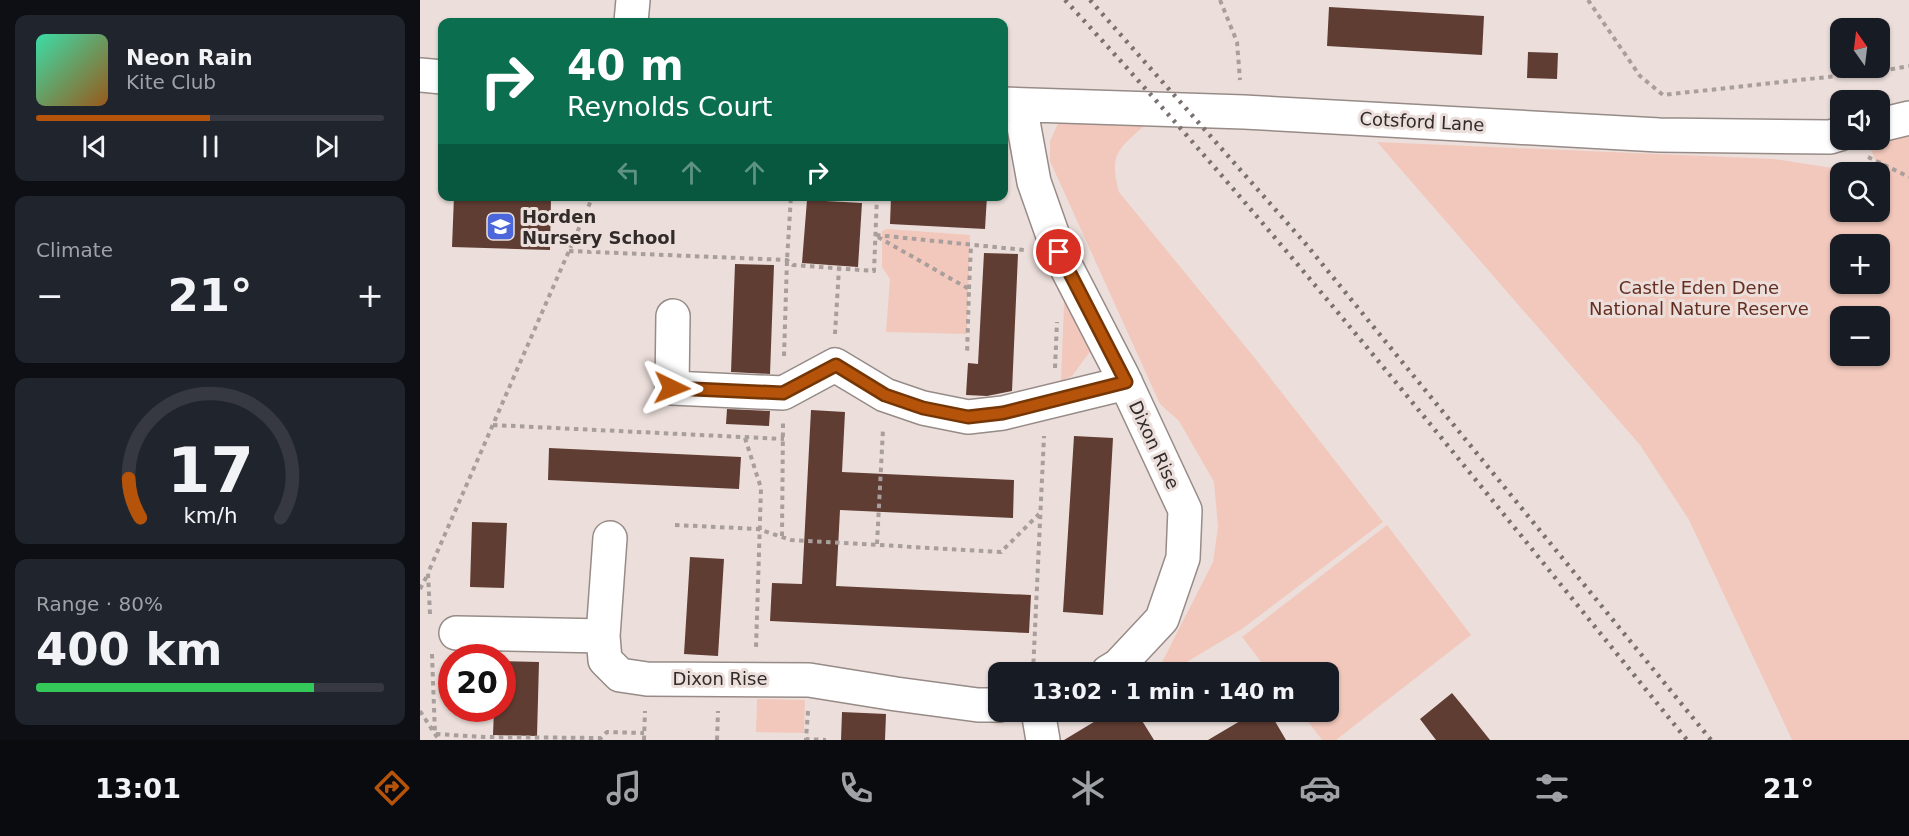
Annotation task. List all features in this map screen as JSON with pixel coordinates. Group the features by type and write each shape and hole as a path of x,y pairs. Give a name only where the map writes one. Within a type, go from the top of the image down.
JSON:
{"street":[{"path":"631,18 633,0"},
{"path":"420,75 438,77"},
{"name":"Cotsford Lane","path":"1012,105 1244,112 1659,135 1830,137"},
{"name":"Dixon Rise","path":"1012,105 1034,182 1059,252 1126,382 1185,510 1183,558 1162,618 1122,662"},
{"path":"1890,123 1909,118"},
{"path":"673,315 672,388 783,393 836,365 885,395 923,408 968,417 1003,413 1126,382"},
{"name":"Dixon Rise","path":"610,538 603,636 605,660 620,675 647,679 809,680 896,694 988,705"},
{"path":"439,634 603,636"},
{"path":"1040,722 1043,740"}],"path":[{"path":"1220,0 1236,42"},
{"path":"1588,0 1640,76 1663,95 1882,71 1909,66"},
{"path":"420,589 591,201"},
{"path":"569,251 787,260 793,265 874,271 877,201"},
{"path":"876,235 971,246 1059,252"},
{"path":"876,235 969,289"},
{"path":"967,355 971,246"},
{"path":"836,365 834,323 839,268"},
{"path":"1033,662 1039,514 1057,321"},
{"path":"878,544 885,395"},
{"path":"493,425 784,439"},
{"path":"745,438 760,488 755,680"},
{"path":"675,525 758,529 791,540 1002,552 1039,514"},
{"path":"428,573 439,634 435,734"},
{"path":"809,680 806,739 826,740"},
{"path":"420,711 439,740"},
{"path":"435,734 601,738 607,732 644,733"}],"green space":[{"name":"Castle Eden Dene National Nature Reserve","path":"1909,118 1909,740 1792,740 1689,520 1640,445 1377,142 1774,159 1830,168 1830,222 1890,222 1890,162 1876,162 1871,150 1890,150 1890,132"},
{"path":"1060,119 1148,122 1124,145 1116,159 1115,168 1119,192 1254,357 1383,522 1242,629 1187,662 1162,662 1213,562 1218,527 1214,482 1179,421 1160,404 1050,161 1050,141"},
{"path":"887,229 970,235 967,334 886,332 890,279 882,267 882,231"},
{"path":"1065,278 1092,349 1072,376 1061,381"},
{"path":"1387,525 1471,635 1336,740 1322,740 1308,722 1339,722 1339,662 1261,662 1242,637"},
{"path":"757,699 805,700 804,733 756,732"}],"building":[{"path":"1329,7 1484,16 1482,55 1327,46"},
{"path":"1528,52 1558,53 1557,79 1527,78"},
{"path":"454,201 551,201 550,250 452,247"},
{"path":"807,201 862,203 858,267 802,263"},
{"path":"891,201 987,201 985,229 890,224"},
{"path":"984,253 1018,254 1012,391 987,396 966,395 968,363 978,364"},
{"path":"735,264 774,265 770,374 731,372"},
{"path":"727,409 770,411 769,426 726,424"},
{"path":"811,410 845,412 842,472 1014,480 1013,518 840,510 836,586 1031,595 1029,633 770,621 772,583 802,584"},
{"path":"1074,436 1113,438 1103,615 1063,612"},
{"path":"549,448 741,457 739,489 548,480"},
{"path":"472,522 507,523 504,588 470,587"},
{"path":"690,557 724,559 718,656 684,654"},
{"path":"516,661 539,662 537,736 493,735 493,722 516,722"},
{"path":"1452,693 1490,740 1436,740 1420,719"},
{"path":"842,712 886,714 885,740 841,740"},
{"path":"1094,722 1143,722 1154,740 1064,740"},
{"path":"1238,722 1275,722 1286,740 1208,740"}],"railway":[{"path":"1065,0 1226,180 1304,272 1687,740"},
{"path":"1090,0 1305,243 1711,740"}],"place":[{"name":"Horden Nursery School","path":"501,227"}],"route":[{"path":"672,388 783,393 836,365 885,395 923,408 968,417 1003,413 1126,382 1059,252"}]}
